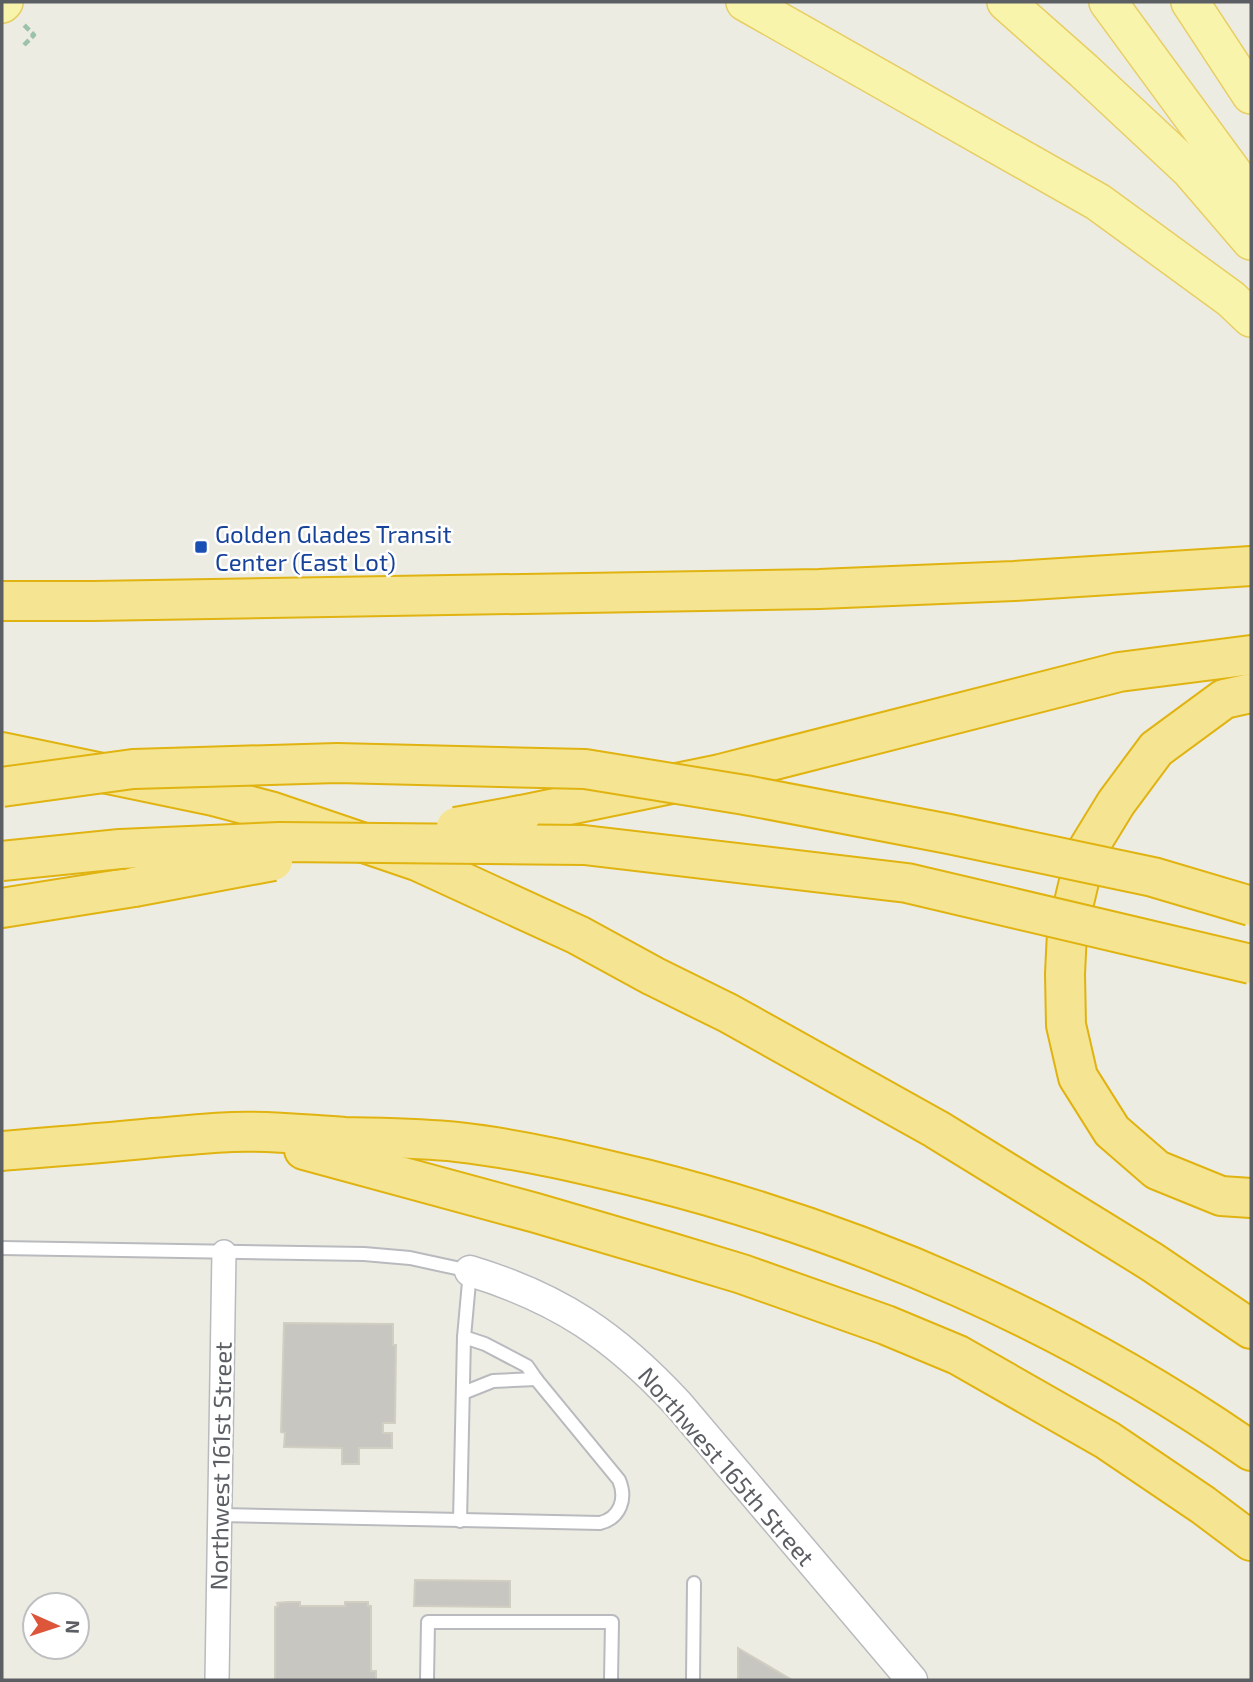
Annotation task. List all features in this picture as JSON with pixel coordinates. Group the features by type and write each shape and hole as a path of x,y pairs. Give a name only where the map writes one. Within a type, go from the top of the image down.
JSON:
{"highway":[{"path":"2,601 820,589 1002,582 1251,566"},
{"path":"2,908 134,887 521,815 720,774 1119,672 1251,655"},
{"path":"1251,693 1224,699 1156,748 1116,803 1086,852 1068,932 1065,974 1066,1025 1078,1077 1112,1131 1157,1170 1221,1196 1251,1198"},
{"path":"2,751 214,796 270,811 417,861 578,935 728,1013 936,1129 1152,1262 1251,1329"},
{"path":"2,787 146,768 337,763 584,768 746,795 976,840 1153,877 1251,906"},
{"path":"2,861 120,849 280,842 584,845 907,883 1251,964"},
{"path":"2,1152 235,1131 456,1142 553,1158 623,1174 784,1218 869,1248 963,1289 1105,1360 1162,1392 1251,1451"},
{"path":"235,1131 669,1252 742,1274 886,1325 958,1355 1107,1440 1251,1541"}],"main road":[{"path":"745,2 1098,202 1231,299 1251,318"},
{"path":"1006,2 1190,170 1251,241"},
{"path":"1108,2 1251,197"},
{"path":"1190,2 1251,95"}],"street":[{"name":"Northwest 161st Street","path":"217,1680 224,1252"},
{"name":"Northwest 165th Street","path":"470,1271 524,1290 568,1312 607,1338 643,1368 678,1404 912,1680"}],"lane":[{"name":"Northwest 165th Street","path":"2,1248 387,1255 470,1271"},
{"path":"460,1521 464,1337 470,1271"},
{"path":"220,1515 600,1523 614,1517 623,1496 619,1480 527,1366 485,1344 464,1337"},
{"path":"463,1393 493,1381 536,1380"},
{"path":"693,1680 694,1583"},
{"path":"427,1680 428,1622 612,1622 611,1680"}],"path":[{"path":"8,8 36,34 23,45"}],"building":[{"path":"284,1323 393,1324 393,1345 396,1345 395,1423 383,1423 383,1433 392,1433 392,1448 359,1448 359,1464 342,1464 342,1448 284,1447 285,1433 281,1432"},
{"path":"415,1580 510,1581 510,1607 414,1606"},
{"path":"300,1602 300,1606 345,1606 345,1602 368,1602 368,1606 371,1606 371,1671 376,1671 376,1680 275,1680 275,1607 278,1606 277,1603"},
{"path":"738,1648 792,1680 738,1680"}],"place":[{"name":"Golden Glades Transit Center (East Lot)","path":"201,547"}]}
